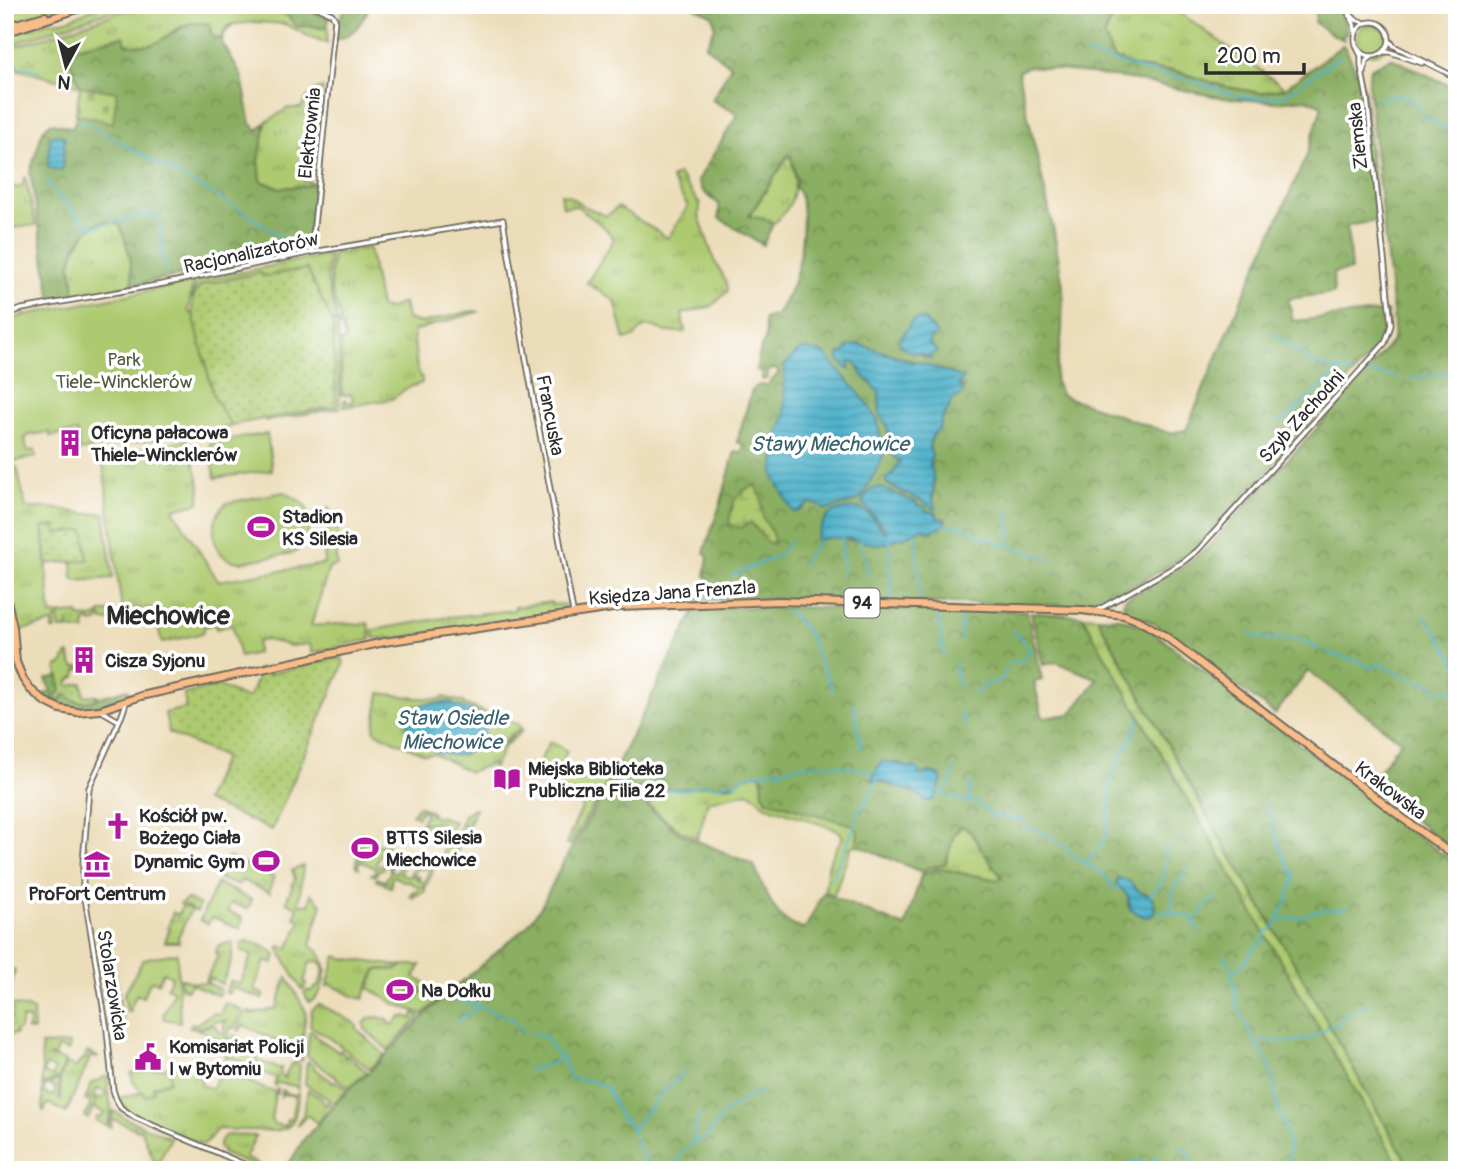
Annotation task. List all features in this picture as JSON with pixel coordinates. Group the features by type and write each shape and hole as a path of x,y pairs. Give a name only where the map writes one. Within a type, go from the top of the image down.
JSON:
{"main road":[{"path":"5,27 76,5"},
{"path":"5,33 90,5"},
{"name":"Księdza Jana Frenzla","path":"5,592 13,627 16,662 23,678 30,689 44,701 61,709 77,712 100,710 125,701 384,642 620,607 779,601 1096,611 1117,614 1142,622 1165,636 1308,746"},
{"name":"Krakowska","path":"1308,746 1457,858"}],"street":[{"name":"Elektrownia","path":"311,5 334,16 313,252"},
{"path":"1345,7 1356,20 1382,24 1392,45 1457,78"},
{"path":"1345,7 1354,26 1358,50 1365,55 1390,52 1434,67"},
{"path":"1355,33 1365,23"},
{"path":"1382,53 1389,40"},
{"name":"Ziemska","path":"1358,50 1361,56 1377,190"},
{"name":"Ziemska","path":"1364,79 1366,61 1373,56"},
{"name":"Szyb Zachodni","path":"1096,611 1183,562 1198,550 1385,343 1391,325 1377,190"},
{"name":"Racjonalizatorów","path":"5,315 22,309 177,281 313,252 503,220"},
{"name":"Francuska","path":"503,220 573,614"},
{"path":"1116,600 1114,608 1117,614"},
{"name":"Stolarzowicka","path":"125,701 119,721 89,788 83,863 83,886 107,1032 114,1095 129,1115 258,1170"},
{"path":"100,710 119,721"}],"green space":[{"path":"23,5 65,5 5,25 5,11"},
{"path":"101,5 129,5 5,46 5,36 50,21 69,19"},
{"path":"141,5 191,5 236,11 245,10 252,5 274,5 300,27 325,28 328,25 327,43 285,24 256,22 230,25 221,40 211,36 211,30 205,23 191,23 176,29 158,43 146,46 76,47 70,58 80,86 5,66 5,49"},
{"path":"274,5 293,5 330,18 325,28 297,27 287,15 277,11"},
{"path":"347,5 367,5 367,12 354,30 335,40 337,24"},
{"path":"690,5 1119,5 1104,36 1113,58 1135,67 1175,71 1227,87 1261,93 1285,88 1343,45 1364,89 1377,221 1347,226 1351,270 1333,273 1334,293 1288,299 1293,321 1387,311 1389,324 1385,339 1194,550 1096,606 697,600 701,590 710,583 705,576 708,557 704,552 735,451 741,453 744,445 737,442 751,393 758,386 767,385 779,373 776,369 769,370 767,379 762,380 762,371 756,370 766,337 764,319 777,315 795,278 803,220 791,156 788,155 749,216 773,224 763,245 719,218 719,204 706,194 699,184 698,180 738,114 712,100 731,66 706,46 715,27 713,16","holes":["1029,66 1129,79 1223,98 1275,102 1307,99 1322,106 1307,155 1186,430 1169,433 1061,395 1055,379 1062,333 1063,287 1054,232 1018,72","923,319 934,330 929,345 937,352 926,358 920,353 908,350 904,334","858,344 938,369 958,385 930,443 933,503 928,504 887,484 886,479 892,475 900,461 890,449 887,426 880,414 879,392 861,373 861,369 858,370 855,362 849,363 839,354","805,349 824,353 844,378 882,460 856,501 826,510 809,503 799,511 777,436","881,488 915,502 937,518 945,519 934,529 928,531 922,528 903,538 854,540 837,537 868,513 884,532 888,531 862,502 869,491"]},
{"path":"1119,5 1169,5 1285,88 1261,93 1227,87 1175,71 1135,67 1113,58 1104,36"},
{"path":"1304,5 1340,5 1347,34 1342,36 1344,40 1315,23 1316,14"},
{"path":"191,23 210,24 211,36 221,39 224,32 227,28 233,24 223,35 222,42 242,77 251,124 258,130 266,122 259,161 261,181 279,188 315,183 308,248 133,285 130,256 120,225 103,222 88,230 73,254 71,268 74,295 53,297 50,293 30,172 43,130 53,123 73,128 77,114 112,122 117,92 80,86 69,58 76,47 124,36 126,44 138,46 155,43"},
{"path":"1372,24 1382,29 1387,39 1382,49 1372,54 1362,49 1357,39 1362,29"},
{"path":"1391,58 1457,89 1457,852 1368,785 1401,741 1308,671 1275,714 1153,623 1126,611 1123,604 1125,599 1183,566 1207,548 1329,415 1393,340 1394,323 1368,83 1370,69"},
{"path":"80,86 117,92 113,123 76,114"},
{"path":"323,88 318,150 307,152 304,180 315,183 279,188 261,181 259,161 266,122 288,108 301,108 312,93"},
{"path":"789,155 795,185 787,209 773,224 749,217"},
{"path":"678,174 700,204 699,216 728,291 712,306 682,314 685,332 666,332 652,326 644,327 634,337 625,340 615,301 587,283 614,239 605,228 577,206 563,207 561,194 606,216 618,207 668,238 688,206 671,179"},
{"path":"25,176 36,225 5,229 5,188 22,187"},
{"path":"108,221 120,225 130,256 133,285 74,295 74,279 70,274 76,247 87,231 98,223"},
{"path":"369,248 380,307 389,309 404,302 407,319 421,323 478,312 413,331 417,370 422,383 407,388 392,399 344,407 344,400 353,402 352,395 342,395 341,341 345,341 345,335 343,327 340,327 341,316 332,291 331,262 333,253"},
{"path":"329,254 327,279 337,321 332,321 307,269 266,276 259,273 203,285 191,299 197,281"},
{"path":"307,269 333,323 336,406 231,425 214,397 193,314 195,295 202,285 259,273 266,276"},
{"name":"Park Tiele-Wincklerów","path":"193,282 188,312 193,314 214,397 230,427 67,453 66,451 79,449 77,432 50,436 50,432 29,435 25,439 27,451 35,450 36,457 5,463 5,321"},
{"path":"338,322 340,408 266,421 265,418 336,405 333,323"},
{"path":"267,434 272,470 215,478 210,442"},
{"path":"187,440 200,484 199,503 173,509 218,581 324,564 328,506 339,538 336,556 338,565 329,568 311,626 368,623 371,639 312,653 310,644 290,646 266,640 257,642 257,653 240,657 232,625 216,629 215,624 204,627 203,633 162,643 154,610 150,607 122,611 102,456"},
{"path":"17,467 26,508 104,513 113,578 73,579 72,561 88,559 57,533 43,527 51,615 78,613 79,617 92,618 101,614 100,612 109,612 117,613 118,622 102,621 101,617 98,622 85,622 85,631 69,629 68,622 67,629 60,629 58,618 61,616 55,619 56,630 52,630 52,623 17,631 5,581 5,469"},
{"path":"755,485 761,497 763,518 774,540 772,543 768,543 751,522 741,528 729,524 735,500 742,492"},
{"name":"Stadion KS Silesia","path":"284,492 302,503 309,517 306,537 299,549 294,553 241,562 225,557 216,545 214,537 215,521 222,508 227,503"},
{"path":"56,526 57,533 84,530 88,560 47,564 43,527"},
{"path":"551,602 553,605 564,604 565,608 542,616 390,639 374,638 372,630 449,617 514,610 515,607"},
{"path":"740,607 1027,611 1042,680 1034,682 1043,718 1070,714 1098,679 1056,662 1043,665 1031,612 1082,616 1401,1170 285,1170 304,1139 349,1089 439,1001 527,926 542,905 564,861 611,781 637,797 679,833 754,865 767,895 779,913 786,921 805,929 823,893 905,927 921,876 929,871 940,869 998,880 1002,878 970,831 962,826 955,832 945,865 929,867 922,872 857,845 858,831 853,825 767,800 763,793 761,774 746,776 736,783 723,786 706,785 685,789 646,787 630,790 611,777 695,610","holes":["883,761 898,763 908,768 914,767 919,770 919,774 925,775 928,772 939,775 942,780 935,798 927,801 917,793 880,781","1118,878 1129,881 1139,892 1147,894 1153,899 1155,907 1144,916 1135,912 1128,906 1128,896 1118,885"]},
{"path":"1082,616 1097,617 1212,824 1412,1170 1401,1170"},
{"path":"1097,617 1120,618 1148,628 1457,863 1457,1170 1412,1170 1212,824"},
{"path":"70,654 74,667 93,668 77,670 76,677 67,684 70,686 82,683 84,696 96,695 97,699 83,702 55,699 52,696 59,694 57,666 62,665 66,655"},
{"path":"342,657 344,663 272,830 205,801 224,757 169,733 165,713 186,708 184,694 219,686 245,698 249,697 257,679 256,670 270,667 267,674"},
{"path":"59,676 61,692 53,696 55,699 62,700 64,695 78,702 85,702 97,699 96,695 100,697 128,689 129,696 96,707 65,706 43,696 51,692 46,679"},
{"path":"380,693 418,698 443,697 463,702 520,725 501,747 522,729 504,747 494,767 492,764 469,772 433,753 424,754 377,733 374,729","holes":["451,702 455,706 481,714 479,749 475,748 462,755 437,752 424,744 405,719 414,707"]},
{"path":"550,741 567,751 559,768 583,780 591,767 609,780 570,845 566,843 583,806 544,783 536,769"},
{"path":"761,774 763,793 767,800 853,825 858,829 857,845 850,850 834,895 824,891 829,863 843,837 838,830 764,805 748,792 708,801 698,838 680,831 630,790 646,787 685,789 706,785 732,785 746,776"},
{"path":"419,806 432,812 431,815 454,822 445,843 440,843 446,837 420,826 416,832 410,827 442,822 421,823 426,812 421,810 418,817 412,814"},
{"path":"475,809 471,820 468,821 470,822 454,859 452,858 448,868 438,863 445,847 448,848 456,840 461,831 458,829 460,824 467,826 461,823 464,815"},
{"path":"962,826 970,831 1003,878 998,880 940,869 921,876 924,869 937,867 955,832"},
{"path":"360,833 373,839 373,842 392,848 386,862 387,852 382,850 376,863 381,866 386,864 375,876 370,874 374,874 376,868 360,861 359,868 356,867 358,856 364,859 372,845 364,841 359,851 357,849"},
{"path":"395,850 420,861 414,875 410,875 414,865 406,861 400,873 408,877 415,875 418,881 417,876 424,883 429,870 425,867 423,870 419,868 421,863 434,868 425,889 422,886 424,892 414,895 414,898 410,896 413,891 417,892 419,887 407,881 393,876 391,887 376,880 385,881 390,873 389,865 396,873 403,857 398,854 396,857 392,856"},
{"path":"228,857 274,877 270,893 241,880 238,885 219,879"},
{"path":"303,866 299,904 309,905 311,894 322,904 310,945 319,952 326,968 320,993 309,1002 304,993 319,985 323,964 314,960 313,963 310,962 302,990 278,948 280,946 288,949 301,921 294,917 298,907 286,902 295,879 292,870"},
{"path":"217,883 252,900 248,909 231,903 227,911 243,918 240,929 212,917 208,924 200,920"},
{"path":"187,899 200,905 197,912 191,910 178,937 179,942 165,942 173,912 178,915 182,906 191,909 180,904"},
{"path":"245,941 262,946 276,956 273,963 265,961 254,990 264,995 262,999 232,987 229,994 225,992 230,981 240,984 252,955 241,950 241,943"},
{"path":"233,942 232,959 222,984 210,978 207,983 220,989 220,994 191,984 187,990 181,987 180,978 204,983 218,956 215,953 219,945"},
{"path":"177,953 180,1022 164,1019 163,1015 174,991 167,987 172,976 163,972 158,983 151,980 143,997 137,994 131,1011 127,1012 124,994 143,960"},
{"path":"337,956 404,965 395,969 376,969 363,999 330,984 327,986"},
{"path":"106,961 114,966 124,1032 114,1034 113,1026 109,1029 107,1001 99,970 100,964"},
{"path":"406,965 421,965 414,977 444,994 442,996 410,984 412,988 407,1000 413,989 420,991 417,999 421,991 437,997 438,1000 423,1014 395,1004 369,988 377,970 395,970"},
{"path":"14,969 15,971 5,1018 5,971"},
{"path":"287,977 306,1012 302,1061 279,1049 282,1043 243,1025 240,1031 238,1030 244,1013 276,1009"},
{"path":"225,1003 242,1010 235,1028 231,1027 228,1037 231,1038 230,1043 234,1035 239,1037 237,1044 244,1047 245,1044 260,1051 257,1060 281,1068 280,1075 284,1078 291,1064 294,1065 295,1062 300,1065 298,1090 295,1086 277,1083 275,1086 276,1078 228,1056 224,1062 230,1044 225,1035 226,1042 197,1029 213,1025 222,1033 225,1032 223,1023 227,1021 189,1027 212,1013 220,1014"},
{"path":"10,1004 33,1010 34,1030 27,1030 30,1020 22,1018 16,1034 5,1035 9,1025 5,1023 5,1018 11,1019 13,1011"},
{"path":"318,1005 353,1022 384,1054 370,1069 310,1026 312,1010"},
{"path":"414,1013 420,1016 388,1050 365,1029 364,1024 369,1018 388,1019 394,1025 400,1016 412,1019"},
{"path":"311,1031 339,1052 341,1050 344,1057 347,1055 367,1072 349,1087 307,1056"},
{"path":"69,1044 68,1051 57,1048 54,1057 48,1056 65,1061 59,1078 42,1085 42,1072 53,1077 55,1069 46,1065 42,1071 41,1045"},
{"path":"87,1052 98,1057 91,1056 66,1113 48,1103 43,1111 42,1092 53,1096 56,1088 48,1084 59,1080 61,1100 60,1079 66,1063 75,1068 84,1060"},
{"path":"307,1061 333,1082 347,1089 334,1103 305,1084"},
{"path":"197,1062 202,1066 201,1085 212,1089 223,1070 267,1090 276,1092 278,1089 271,1121 273,1124 285,1126 287,1119 291,1119 295,1096 281,1096 282,1090 285,1093 299,1093 295,1116 290,1125 275,1131 217,1129 204,1145 133,1115 121,1104 119,1098 143,1092 145,1096 153,1087 170,1081 170,1067"},
{"path":"170,1067 170,1081 153,1087 154,1091 145,1097 133,1081 131,1073"},
{"path":"107,1076 112,1111 106,1126 96,1121 104,1112 94,1108 98,1097 103,1099 106,1092 97,1089 94,1095 97,1097 93,1099 96,1101 88,1119 85,1117 91,1103 85,1100 86,1097 92,1098 87,1096 91,1084"},
{"path":"308,1090 322,1099 323,1104 326,1105 327,1102 332,1106 317,1123 307,1115 298,1125 303,1115"},
{"path":"114,1111 171,1138 159,1161 155,1163 141,1129 113,1119 109,1127"},
{"path":"224,1136 256,1136 245,1158 270,1170 262,1170 222,1153 219,1144"}],"water":[{"path":"52,135 65,138 62,170 48,168"},
{"path":"923,319 936,333 934,338 930,339 929,345 937,352 930,356 931,359 908,351 899,344 913,320"},
{"name":"Stawy Miechowice","path":"858,344 964,378 958,385 963,386 962,394 950,402 940,427 931,438 929,448 932,455 930,465 935,510 887,484 886,479 892,475 900,461 890,449 887,426 880,414 879,392 861,373 861,369 858,370 855,362 849,362 850,369 847,369 839,360 839,354 848,350 847,347"},
{"name":"Stawy Miechowice","path":"799,350 824,353 868,404 878,422 883,453 882,460 861,498 826,510 809,503 793,512 773,475 777,436 785,417 784,366"},
{"path":"876,488 916,502 917,505 925,507 926,511 937,513 937,518 946,521 932,532 922,528 903,538 884,543 837,538 817,540 827,517 845,509 865,511 884,532 887,531 862,502 869,491"},
{"name":"Staw Osiedle Miechowice","path":"451,702 483,717 485,743 481,749 475,748 462,755 437,752 408,732 406,720 419,706"},
{"path":"883,761 918,768 920,775 931,772 940,776 942,780 935,798 927,801 911,790 872,780"},
{"path":"1118,878 1129,881 1139,892 1150,896 1155,908 1154,914 1148,917 1130,909 1128,896 1116,883"}],"waterway":[{"path":"1086,53 1255,99 1285,95 1342,55"},
{"path":"5,63 39,71"},
{"path":"1377,102 1386,97 1402,95 1416,103 1426,118 1457,135"},
{"path":"77,118 243,211 297,248"},
{"path":"49,181 48,185 87,225 95,227 141,215 155,215 158,218 165,270"},
{"path":"199,263 287,242"},
{"path":"1272,332 1314,364 1352,372"},
{"path":"1276,421 1285,419 1340,370"},
{"path":"1411,378 1457,372"},
{"path":"1367,373 1396,377"},
{"path":"1006,510 1011,537 1009,546 1052,559"},
{"path":"943,525 970,530"},
{"path":"915,532 920,599"},
{"path":"975,533 1005,545"},
{"path":"842,538 842,576"},
{"path":"803,564 819,540"},
{"path":"861,540 868,576"},
{"path":"890,540 891,601"},
{"path":"733,575 779,555 790,541"},
{"path":"785,608 807,631 833,691"},
{"path":"937,611 944,655"},
{"path":"961,612 961,640"},
{"path":"1425,617 1457,666"},
{"path":"1008,664 1022,661 1030,650 1013,631"},
{"path":"1248,635 1266,640 1280,638 1304,641 1319,649"},
{"path":"1327,652 1361,662 1366,667 1382,664 1406,677 1432,684 1437,691 1457,691"},
{"path":"956,664 955,671 960,688"},
{"path":"973,695 987,684 1002,679 1006,670"},
{"path":"854,703 861,748"},
{"path":"960,711 965,726"},
{"path":"1100,848 1107,827 1112,779 1139,719"},
{"path":"614,778 632,790 685,790 703,784 717,786 736,783 747,775 802,765 839,765 874,772"},
{"path":"941,794 948,787 955,769"},
{"path":"831,880 858,812 877,781"},
{"path":"969,801 971,783"},
{"path":"940,795 959,797 960,800 971,803 977,801 991,816 1003,815 1012,820 1020,818 1026,826 1041,830 1044,835 1067,847 1067,851 1086,866 1098,870 1114,888 1119,887"},
{"path":"1232,974 1264,940 1265,934 1275,926 1295,876 1284,857 1265,804"},
{"path":"1150,896 1163,878 1166,846"},
{"path":"1086,862 1097,851"},
{"path":"1173,912 1174,888 1188,867"},
{"path":"1195,920 1217,895"},
{"path":"1278,920 1302,917 1317,911 1348,908"},
{"path":"1157,913 1161,914 1165,910 1190,916 1199,932"},
{"path":"1223,955 1232,968 1232,973"},
{"path":"1232,976 1237,994 1234,996 1240,1014 1269,1063 1289,1147 1290,1170"},
{"path":"448,998 480,1006 513,1019 517,1026 525,1031"},
{"path":"1258,1042 1289,1042 1313,1037 1337,1025 1344,1015 1368,1004"},
{"path":"458,1020 480,1007"},
{"path":"531,1033 546,1037 553,1050 562,1058 571,1078 591,1081 607,1088 622,1120 626,1119 652,1170"},
{"path":"528,1070 554,1063 559,1058"},
{"path":"631,1128 684,1071"},
{"path":"669,1170 692,1144 706,1137 728,1110 749,1096 762,1092"},
{"path":"692,1143 699,1113"},
{"path":"1180,1148 1187,1149 1191,1164"},
{"path":"1127,1165 1135,1161 1146,1164 1147,1167 1156,1158 1162,1166"},
{"path":"1100,1170 1112,1165"},
{"path":"1170,1166 1240,1170"}],"place":[{"name":"Oficyna pałacowa Thiele-Wincklerów","path":"70,443"},
{"name":"Stadion KS Silesia","path":"261,527"},
{"name":"Cisza Syjonu","path":"84,660"},
{"name":"Miejska Biblioteka Publiczna Filia 22","path":"507,779"},
{"name":"Kościół pw. Bożego Ciała","path":"118,826"},
{"name":"BTTS Silesia Miechowice","path":"365,848"},
{"name":"Dynamic Gym","path":"266,861"},
{"name":"ProFort Centrum","path":"97,864"},
{"name":"Na Dołku","path":"400,990"},
{"name":"Komisariat Policji I w Bytomiu","path":"148,1057"}],"district":[{"name":"Miechowice","path":"168,615"}]}
